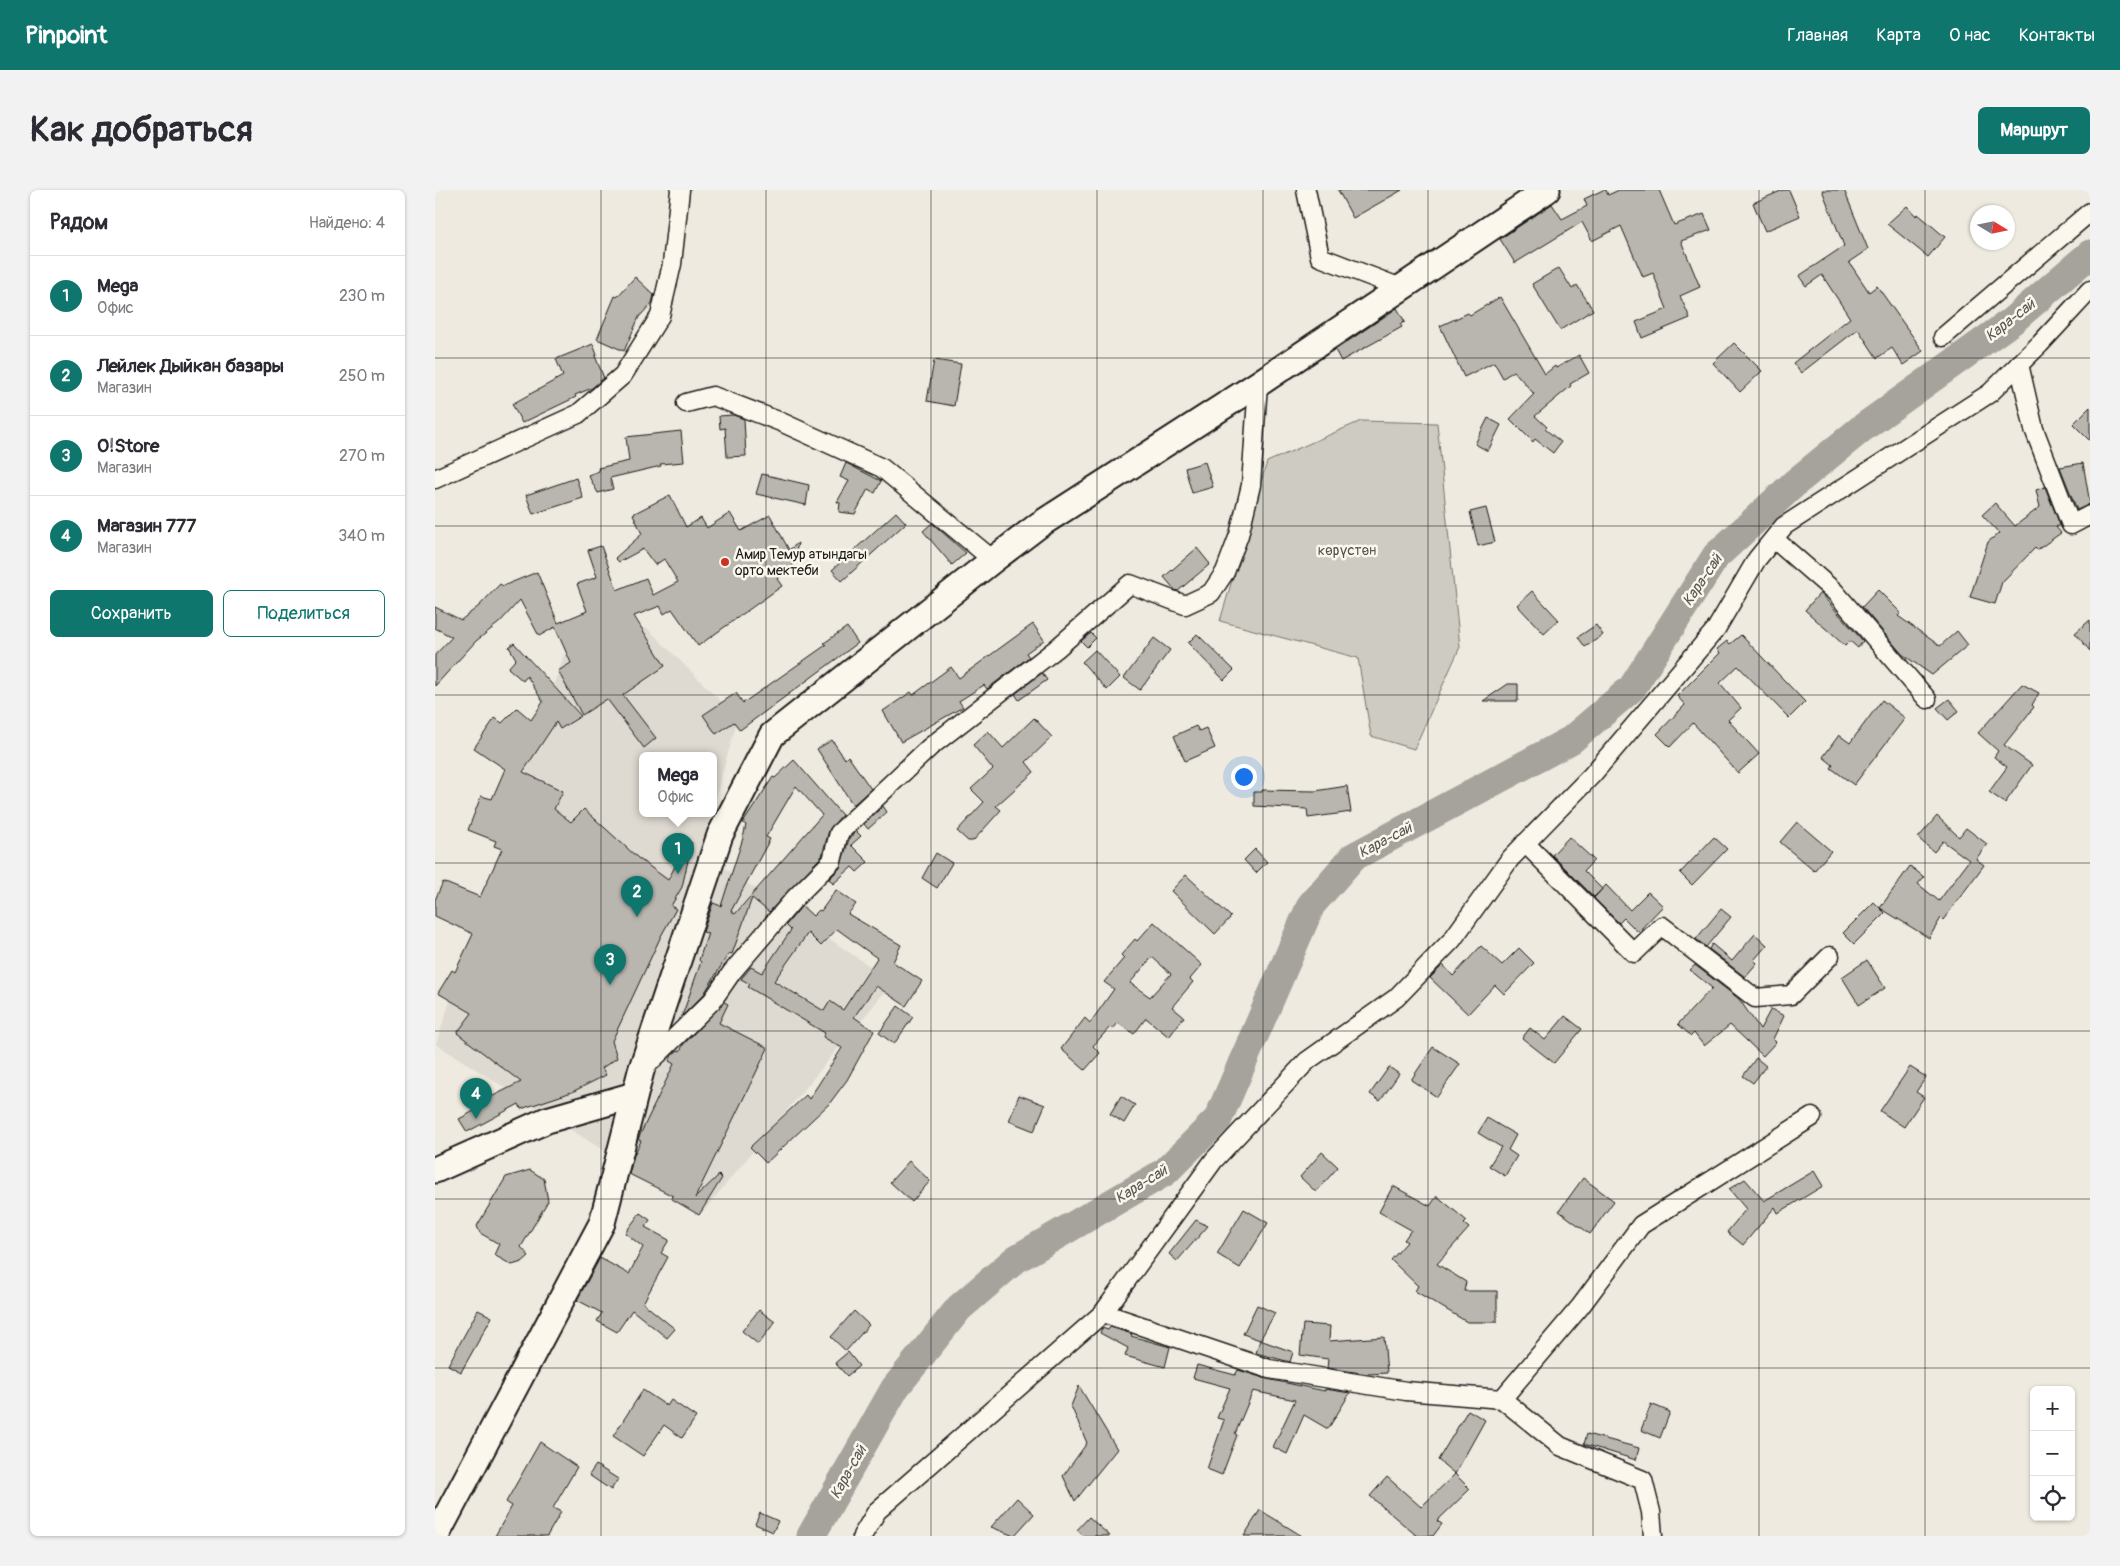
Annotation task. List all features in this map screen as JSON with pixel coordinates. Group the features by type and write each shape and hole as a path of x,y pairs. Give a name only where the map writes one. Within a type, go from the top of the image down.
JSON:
{"main road":[{"path":"436,1536 602,1224 638,1083 720,835 772,735 1039,525 1258,384 1547,190"},
{"path":"435,1170 547,1120 638,1083"}],"street":[{"path":"435,480 578,414 623,375 660,316 672,264 680,190"},
{"path":"1306,190 1320,257 1401,288"},
{"path":"1943,337 2090,212"},
{"path":"862,1536 877,1511 895,1494 1103,1313 1214,1160 1307,1061 1396,998 1452,940 1510,859 1592,775 1716,629 1757,559 1784,526 1990,393 2090,290"},
{"path":"2019,364 2034,428 2071,525 2090,515"},
{"path":"638,1083 712,1001 732,972 776,920 832,861 839,833 930,747 1056,649 1130,584 1185,605 1211,593 1225,572 1239,535 1251,485 1258,384"},
{"path":"687,403 713,396 781,422 882,468 993,560"},
{"path":"1774,539 1835,592 1927,698"},
{"path":"1525,844 1634,953 1663,926 1755,998 1791,995 1831,956"},
{"path":"1503,1399 1580,1307 1641,1225 1812,1117"},
{"path":"1103,1313 1269,1368 1405,1391 1503,1399 1560,1446 1643,1480 1651,1512 1653,1536"}],"shaded area":[{"path":"647,628 738,718 717,792 717,752 639,752 639,817 710,817 700,851 893,982 702,1213 436,1044 564,655 607,634"}],"green space":[{"name":"көрүстөн","path":"1361,421 1437,423 1460,647 1414,749 1371,736 1358,658 1220,621 1267,462"}],"building":[{"path":"1338,190 1402,190 1353,218"},
{"path":"1606,190 1608,195 1619,190 1659,190 1674,225 1704,214 1711,230 1681,241 1700,287 1680,296 1690,318 1642,338 1636,322 1667,309 1653,273 1643,277 1621,226 1592,241 1582,222 1515,263 1500,239 1552,204 1562,219 1587,206 1584,199"},
{"path":"1783,190 1789,190 1800,216 1765,231 1753,203"},
{"path":"1822,190 1844,190 1868,249 1849,262 1869,292 1877,286 1923,351 1903,365 1892,348 1877,358 1858,329 1801,373 1793,363 1850,318 1822,275 1806,286 1799,276 1844,246"},
{"path":"1907,206 1916,216 1918,214 1945,237 1928,257 1887,224"},
{"path":"1559,268 1572,289 1577,285 1593,310 1560,330 1532,284"},
{"path":"635,277 654,295 652,303 639,317 624,351 597,339 615,296 617,297"},
{"path":"1500,297 1545,374 1555,366 1556,368 1579,355 1589,373 1570,384 1571,386 1535,416 1547,427 1545,429 1561,442 1553,453 1535,439 1533,442 1510,419 1534,394 1514,371 1503,378 1494,362 1464,377 1440,326 1468,313 1470,315"},
{"path":"1397,308 1405,322 1400,324 1402,327 1341,361 1335,350"},
{"path":"1734,343 1762,371 1740,392 1713,363"},
{"path":"593,344 597,355 595,356 604,378 592,388 575,395 576,397 522,423 512,404 563,376 556,359"},
{"path":"934,360 961,364 954,406 927,401"},
{"path":"2090,407 2090,441 2073,424"},
{"path":"733,415 744,419 746,456 727,457 725,428 720,429 719,416"},
{"path":"1488,418 1501,425 1488,451 1475,444"},
{"path":"681,431 684,462 660,464 661,466 610,478 613,489 598,493 588,475 599,471 598,468 629,461 626,437"},
{"path":"1205,462 1213,487 1192,493 1185,468"},
{"path":"846,463 881,481 875,493 868,489 855,514 839,512 840,503 837,502 849,481 840,477"},
{"path":"2083,463 2090,504 2077,510 2060,467"},
{"path":"762,474 809,485 806,505 756,494"},
{"path":"576,478 583,498 533,514 526,495"},
{"path":"2045,487 2060,525 2056,527 2061,533 2037,550 2035,548 2002,582 1995,604 1970,597 1988,542 1999,533 1982,515 1995,503 2015,526 2040,507 2036,490"},
{"path":"670,495 686,527 701,518 707,528 730,513 741,531 770,515 789,550 798,543 793,566 777,579 782,586 698,646 672,609 664,614 660,606 634,616 665,666 623,695 656,738 644,748 607,699 582,715 558,671 571,663 555,627 539,636 520,600 500,622 476,641 435,686 435,655 452,637 435,628 435,607 461,620 479,606 500,584 503,586 537,572 558,623 587,611 577,584 597,577 588,550 601,546 617,590 646,578 653,595 678,582 664,559 655,565 643,549 619,562 615,558 642,534 633,514"},
{"path":"1486,508 1495,542 1478,546 1470,512"},
{"path":"896,512 906,523 842,581 832,570"},
{"path":"932,523 966,553 952,565 923,531"},
{"path":"1197,548 1210,564 1178,591 1175,590 1164,577"},
{"path":"1878,590 1901,613 1898,616 1940,646 1957,631 1968,645 1932,675 1902,654 1862,607"},
{"path":"1532,591 1559,620 1544,634 1517,605"},
{"path":"1820,593 1863,641 1858,648 1850,641 1845,646 1805,610"},
{"path":"2090,620 2090,651 2075,633"},
{"path":"1033,624 1044,640 1026,653 1029,657 987,689 984,685 959,701 963,707 901,742 883,711 911,692 913,695 951,667 959,678"},
{"path":"1596,625 1603,635 1585,647 1578,637"},
{"path":"847,627 858,643 740,730 734,722 716,734 703,715 736,693 743,703 826,645 824,643"},
{"path":"1091,633 1096,638 1087,647 1081,641"},
{"path":"1197,634 1234,670 1224,680 1188,643"},
{"path":"1741,635 1805,702 1789,718 1738,666 1720,683 1741,708 1728,720 1759,754 1738,773 1693,723 1670,747 1657,734 1685,705 1677,696 1720,653 1717,649 1727,641 1730,644"},
{"path":"1154,638 1170,650 1140,690 1124,678"},
{"path":"514,643 581,716 560,729 556,722 523,772 563,791 554,809 571,822 584,809 638,858 668,880 688,841 692,843 682,887 671,906 676,909 661,936 612,1041 617,1058 602,1068 606,1075 572,1092 521,1109 519,1104 467,1132 459,1119 487,1104 485,1100 521,1082 457,1033 472,1013 438,993 452,970 455,972 473,934 435,916 435,900 443,882 480,897 502,849 494,846 496,841 468,830 481,796 492,799 505,769 474,748 495,718 502,723 517,708 531,720 543,702 527,676 523,681 508,668 516,659 509,647"},
{"path":"1095,650 1120,677 1107,690 1082,662"},
{"path":"1042,673 1047,680 1019,700 1015,694"},
{"path":"1508,684 1518,684 1518,701 1483,701"},
{"path":"2022,684 2039,693 2032,705 2034,707 2004,745 2032,765 2005,803 1989,792 2007,767 1994,757 1998,751 1978,733"},
{"path":"1949,699 1959,711 1948,720 1937,708"},
{"path":"1882,700 1905,718 1854,785 1831,768 1833,765 1823,757 1839,735 1850,743"},
{"path":"1034,718 1052,737 1026,762 1034,772 996,806 1001,810 973,841 968,841 957,831 984,802 971,789 993,769 973,745 988,731 1003,748"},
{"path":"1196,726 1199,731 1206,728 1215,748 1185,761 1174,736"},
{"path":"832,740 845,759 848,756 871,789 853,805 817,749"},
{"path":"794,760 842,815 829,830 822,856 769,912 752,898 732,954 729,953 704,994 682,1016 701,962 699,960 708,933 703,932 713,903 721,906 743,838 746,825 743,823 773,777 775,778","holes":["796,786 822,815 735,914 731,911 770,839 766,837"]},
{"path":"1347,786 1351,812 1308,818 1307,809 1254,806 1254,792 1262,792 1262,790 1315,791"},
{"path":"883,806 887,812 868,829 864,824"},
{"path":"1937,816 1959,837 1966,828 1987,844 1976,859 1984,865 1943,920 1941,918 1929,938 1880,908 1910,866 1924,877 1918,884 1939,901 1969,860 1943,841 1934,852 1918,838"},
{"path":"1797,822 1831,851 1814,871 1780,842"},
{"path":"856,831 861,836 851,845 868,862 857,872 852,867 833,884 829,879 840,868 849,839"},
{"path":"1569,837 1594,860 1584,871 1602,889 1594,897 1552,855"},
{"path":"1714,837 1727,849 1692,885 1680,873"},
{"path":"1255,849 1267,862 1256,873 1244,860"},
{"path":"936,853 952,863 937,888 922,878"},
{"path":"1186,875 1231,917 1215,934 1171,891"},
{"path":"1606,885 1630,910 1648,892 1663,906 1638,932 1624,918 1619,923 1594,898"},
{"path":"836,890 856,904 848,914 901,945 893,962 922,981 906,1006 876,986 854,1017 874,1031 847,1080 829,1104 766,1163 750,1147 806,1095 809,1099 842,1048 823,1037 825,1033 748,987 750,984 741,979 751,967 762,973 791,930 786,925 802,906 813,916 819,910 821,911","holes":["837,929 877,958 843,1010 830,1001 824,1011 774,981 808,933 821,946"]},
{"path":"1874,902 1885,913 1854,944 1843,933"},
{"path":"1721,909 1731,917 1706,947 1696,939"},
{"path":"1154,922 1202,965 1190,979 1193,982 1172,1007 1184,1017 1169,1037 1146,1018 1134,1034 1118,1023 1113,1029 1110,1027 1093,1046 1100,1053 1085,1070 1061,1049 1085,1018 1090,1023 1114,989 1104,982 1124,958 1121,955 1135,939 1137,941","holes":["1152,957 1171,974 1150,997 1130,983"]},
{"path":"1755,934 1767,945 1754,960 1757,963 1745,977 1709,949 1712,944 1732,961"},
{"path":"1481,946 1502,965 1519,948 1534,963 1504,994 1495,985 1468,1014 1430,978 1443,965 1453,976"},
{"path":"1867,960 1885,988 1859,1005 1842,977"},
{"path":"1695,965 1739,999 1760,1029 1771,1009 1784,1016 1773,1039 1776,1042 1763,1056 1730,1025 1704,1046 1694,1033 1691,1036 1678,1024 1712,988 1690,970"},
{"path":"724,1002 728,1004 719,1023 768,1048 695,1198 719,1175 722,1178 699,1215 672,1199 673,1196 629,1174 634,1155 641,1141 638,1139 674,1064 669,1061 672,1055 678,1050 680,1051 683,1045"},
{"path":"898,1006 913,1017 894,1044 879,1033"},
{"path":"1565,1016 1582,1029 1554,1063 1522,1038 1530,1028 1545,1040"},
{"path":"1433,1047 1460,1064 1437,1097 1411,1080"},
{"path":"1756,1058 1766,1066 1753,1083 1743,1076"},
{"path":"1389,1067 1399,1074 1380,1101 1370,1094"},
{"path":"1910,1067 1926,1077 1916,1092 1924,1097 1904,1127 1880,1111"},
{"path":"1019,1095 1045,1105 1034,1131 1009,1121"},
{"path":"1121,1096 1135,1105 1124,1123 1110,1114"},
{"path":"1487,1118 1516,1135 1508,1150 1517,1156 1505,1176 1489,1166 1501,1147 1478,1133"},
{"path":"1322,1152 1338,1167 1316,1192 1300,1177"},
{"path":"909,1161 930,1181 912,1202 890,1182"},
{"path":"530,1170 544,1179 548,1201 521,1247 529,1256 522,1262 512,1265 494,1255 499,1244 480,1233 477,1226 506,1177"},
{"path":"1814,1171 1823,1186 1778,1213 1775,1207 1743,1245 1727,1232 1746,1209 1729,1189 1745,1179 1764,1201"},
{"path":"1583,1178 1614,1201 1590,1234 1559,1211"},
{"path":"1393,1186 1430,1206 1437,1196 1467,1221 1464,1224 1469,1228 1437,1264 1466,1282 1464,1291 1497,1291 1497,1322 1467,1322 1415,1291 1418,1286 1391,1260 1407,1242 1404,1240 1411,1230 1379,1212"},
{"path":"1244,1209 1268,1223 1240,1268 1217,1254"},
{"path":"640,1213 650,1220 645,1227 669,1240 661,1253 668,1257 643,1303 675,1329 667,1338 632,1310 617,1332 597,1321 602,1313 577,1300 600,1258 629,1274 643,1247 625,1233"},
{"path":"1196,1220 1208,1226 1177,1261 1169,1254"},
{"path":"1257,1305 1275,1313 1260,1340 1243,1334"},
{"path":"478,1310 492,1317 461,1372 448,1365"},
{"path":"759,1310 775,1322 758,1344 742,1331"},
{"path":"854,1311 869,1325 846,1351 831,1337"},
{"path":"1303,1324 1330,1326 1329,1341 1384,1337 1387,1373 1368,1374 1327,1368 1328,1359 1300,1355"},
{"path":"1110,1327 1132,1334 1131,1336 1170,1347 1165,1367 1125,1356 1128,1348 1100,1333 1102,1328 1108,1330"},
{"path":"1260,1340 1293,1352 1290,1362 1256,1353"},
{"path":"848,1352 859,1366 847,1376 835,1363"},
{"path":"1197,1365 1235,1375 1238,1370 1267,1379 1325,1391 1325,1389 1350,1393 1328,1429 1304,1415 1287,1454 1273,1447 1295,1400 1253,1391 1235,1434 1237,1435 1222,1475 1207,1469 1224,1420 1217,1418 1230,1388 1193,1378"},
{"path":"1079,1386 1117,1449 1075,1501 1063,1476 1087,1443 1071,1406"},
{"path":"643,1390 667,1406 671,1400 696,1417 682,1438 664,1425 643,1456 613,1436"},
{"path":"1651,1404 1670,1412 1660,1438 1641,1430"},
{"path":"1468,1410 1485,1420 1455,1474 1438,1460"},
{"path":"1587,1434 1639,1448 1636,1460 1584,1444"},
{"path":"540,1442 577,1467 553,1508 561,1512 547,1536 495,1536 512,1506 506,1502"},
{"path":"596,1465 618,1479 611,1490 589,1475"},
{"path":"1455,1474 1470,1489 1437,1521 1442,1524 1433,1536 1417,1536 1370,1496 1387,1477 1421,1507"},
{"path":"1017,1498 1034,1514 1014,1536 991,1527"},
{"path":"1260,1510 1302,1536 1244,1536"},
{"path":"760,1513 778,1521 773,1532 755,1524"},
{"path":"1089,1517 1110,1536 1084,1536 1077,1530"}],"waterway":[{"name":"Кара-сай","path":"811,1536 895,1388 959,1308 1016,1259 1165,1172 1218,1119 1311,905 1353,857 1571,740 1632,688 1716,556 1796,482 1861,429 2012,321 2090,254"}],"place":[{"name":"Амир Темур атындагы орто мектеби","path":"725,562"},
{"name":"Mega","path":"678,874"},
{"name":"Лейлек Дыйкан базары","path":"637,917"},
{"name":"O!Store","path":"610,985"},
{"name":"Магазин 777","path":"476,1119"}]}
